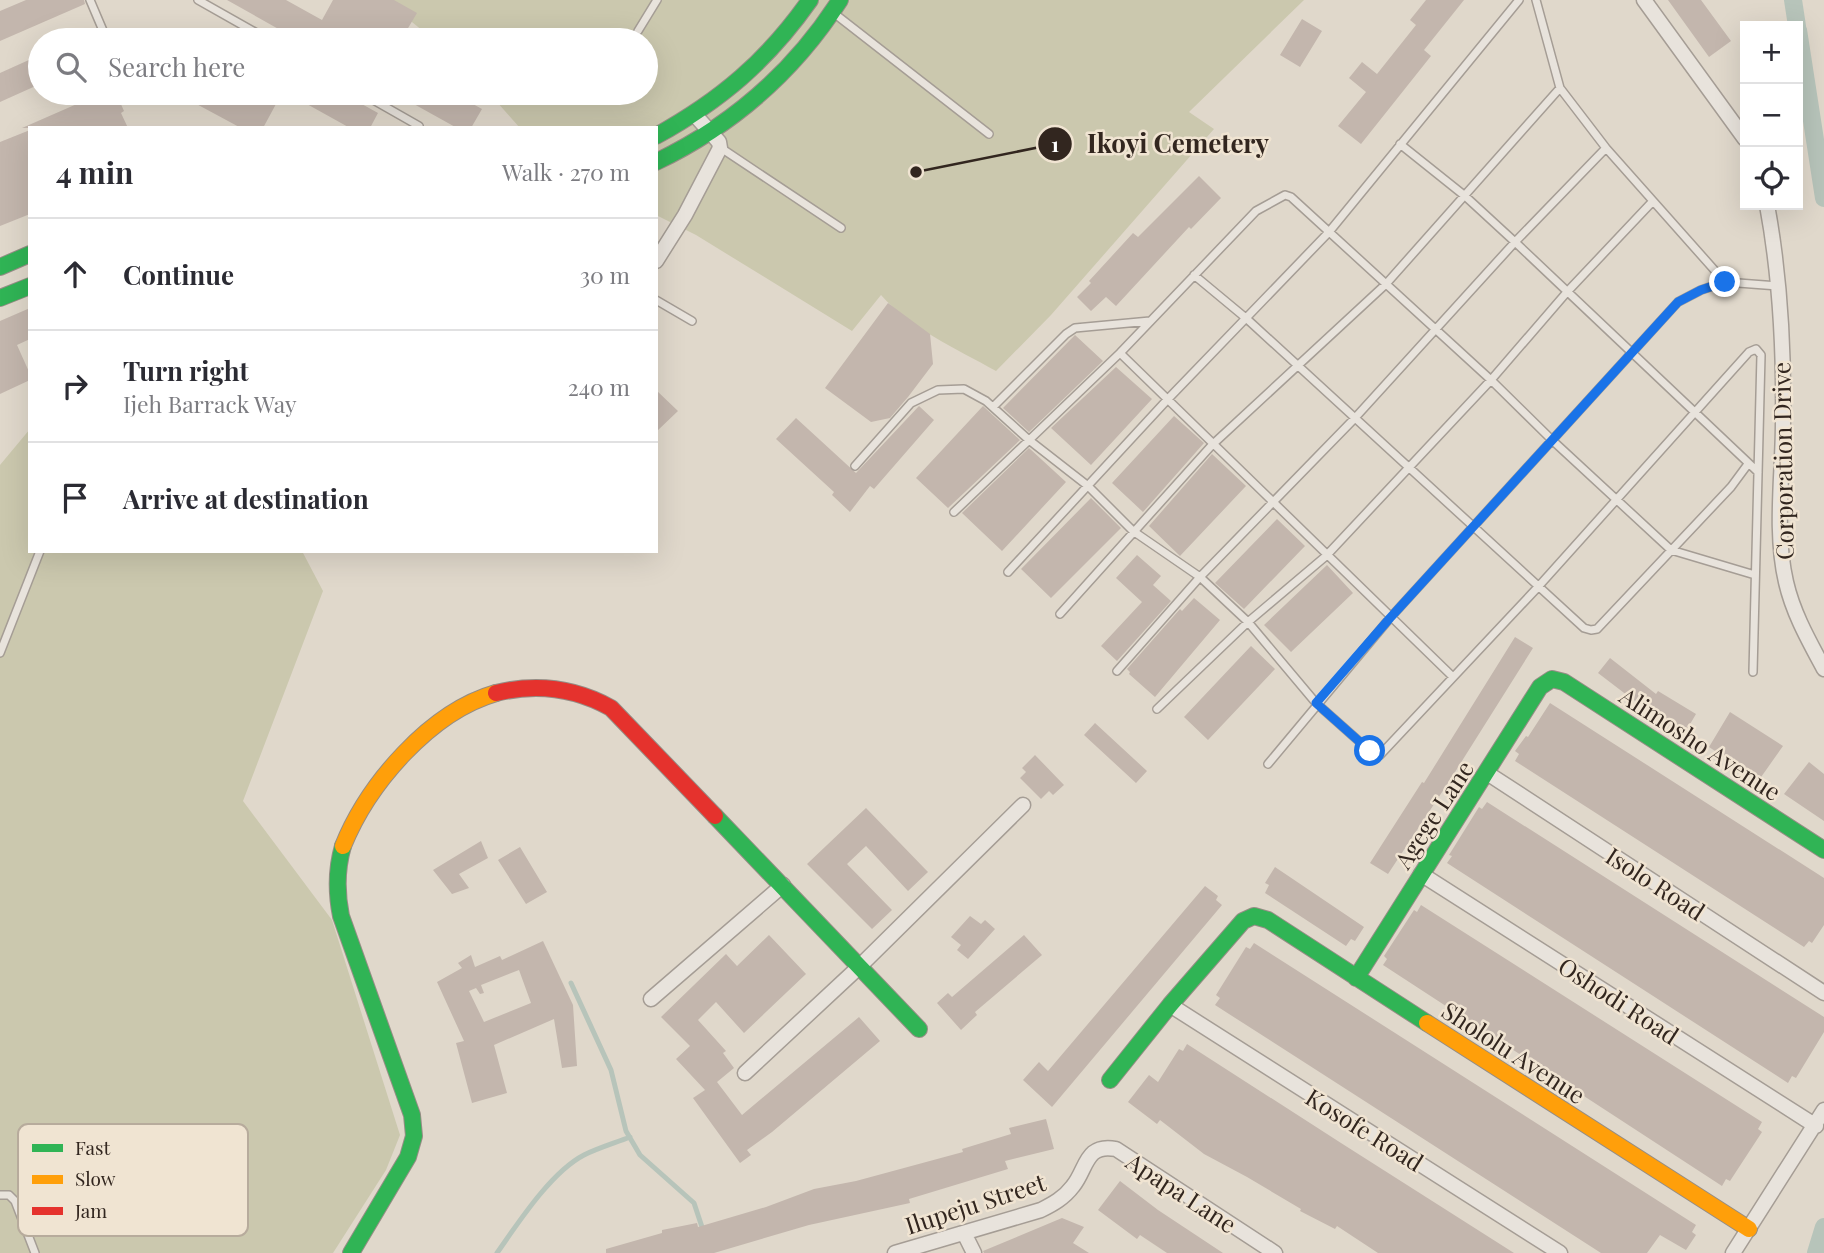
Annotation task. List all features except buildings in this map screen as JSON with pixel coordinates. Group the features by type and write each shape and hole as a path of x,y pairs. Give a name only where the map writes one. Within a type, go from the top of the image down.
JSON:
{"street":[{"path":"658,135 695,115 751,74 778,45 810,0"},
{"path":"1644,0 1740,132"},
{"path":"658,161 711,132 747,107 774,83 836,6"},
{"path":"658,258 685,215 720,148 711,132 695,115"},
{"name":"Corporation Drive","path":"1768,210 1778,286 1783,420 1781,551 1786,582 1796,614 1824,669"},
{"path":"0,267 28,255"},
{"path":"0,298 28,287"},
{"name":"Agege Lane","path":"1356,978 1540,687 1552,679"},
{"name":"Alimosho Avenue","path":"1552,679 1564,682 1824,850"},
{"path":"351,1253 408,1157 414,1136 412,1115 340,911 337,873 347,836 364,804 392,768 420,739 462,708 482,698 525,688 552,688 597,699 611,708 919,1029"},
{"name":"Isolo Road","path":"1487,772 1824,993"},
{"path":"745,1073 860,966 1023,806"},
{"name":"Oshodi Road","path":"1422,874 1816,1126"},
{"path":"651,999 783,885"},
{"name":"Shololu Avenue","path":"1170,1005 1243,921 1254,916 1268,919 1749,1229"},
{"path":"1110,1080 1170,1005"},
{"name":"Kosofe Road","path":"1170,1005 1560,1253"},
{"path":"1733,1253 1824,1110"},
{"name":"Apapa Lane","path":"1087,1158 1098,1150 1108,1147 1116,1149 1275,1253"},
{"name":"Ilupeju Street","path":"895,1253 1041,1210 1060,1200 1075,1185 1087,1158"},
{"path":"964,1233 974,1253"}],"lane":[{"path":"90,0 102,28"},
{"path":"198,0 248,28"},
{"path":"640,28 657,0"},
{"path":"1007,572 1167,400 1329,233 1519,0"},
{"path":"1535,0 1560,88 1606,148 1725,282"},
{"path":"836,6 989,134"},
{"path":"1060,614 1212,445 1385,284 1560,88"},
{"path":"383,105 419,125"},
{"path":"1400,144 1465,196 1758,472"},
{"path":"720,148 841,228"},
{"path":"1117,671 1200,577 1354,419 1515,242 1606,148"},
{"path":"954,512 1119,354 1256,211 1285,195 1291,197 1491,380 1671,550 1755,575"},
{"path":"1157,709 1248,622 1326,556 1491,380 1567,292 1653,201"},
{"path":"1194,275 1247,319 1584,628 1597,629 1731,487 1748,464"},
{"path":"1268,764 1316,703 1390,618 1678,302 1725,282 1778,286"},
{"path":"658,301 692,321"},
{"path":"993,407 1075,328 1150,321"},
{"path":"855,466 911,402 922,396 938,390 964,389 986,401 1029,440 1088,486 1133,531 1200,577 1248,622 1316,703 1370,751 1380,755 1538,587 1749,352 1756,349 1761,355 1752,672"},
{"path":"1119,354 1453,677"},
{"path":"0,653 39,553"},
{"path":"0,1195 9,1195 18,1209"},
{"path":"28,1236 35,1253"}],"shaded area":[{"path":"385,0 1304,0 1189,112 1214,129 1051,315 996,371 920,328 881,295 852,331 696,235 658,216 658,126 518,126 500,105 658,105 658,28 419,28"},
{"path":"28,431 28,553 303,553 323,591 243,801 332,920 400,1135 386,1170 333,1253 0,1253 0,465"}],"waterway":[{"path":"1793,0 1796,21"},
{"path":"1803,62 1824,198"},
{"path":"571,983 611,1070 626,1131 640,1155 694,1203 703,1230"},
{"path":"497,1253 536,1199 559,1173 584,1155 630,1137"},
{"path":"1816,1253 1824,1227"}],"traffic: fast":[{"path":"658,135 701,108 741,77 777,42 810,0"},
{"path":"658,161 711,131 760,94 803,50 840,0"},
{"path":"0,267 28,255"},
{"path":"0,298 28,287"},
{"path":"1356,978 1540,687 1552,679 1564,682 1824,850"},
{"path":"715,816 919,1029"},
{"path":"343,846 338,881 341,916 412,1115 414,1136 408,1157 351,1253"},
{"path":"1110,1080 1243,921 1254,916 1268,920 1427,1023"}],"traffic: slow":[{"path":"343,846 368,799 404,753 448,716 472,702 496,693"},
{"path":"1427,1023 1749,1229"}],"traffic: jam":[{"path":"496,693 526,688 555,689 584,696 611,708 715,816"}],"place":[{"name":"Ikoyi Cemetery","path":"916,172"}],"route":[{"path":"1370,751 1316,703 1678,302 1725,282"}]}
